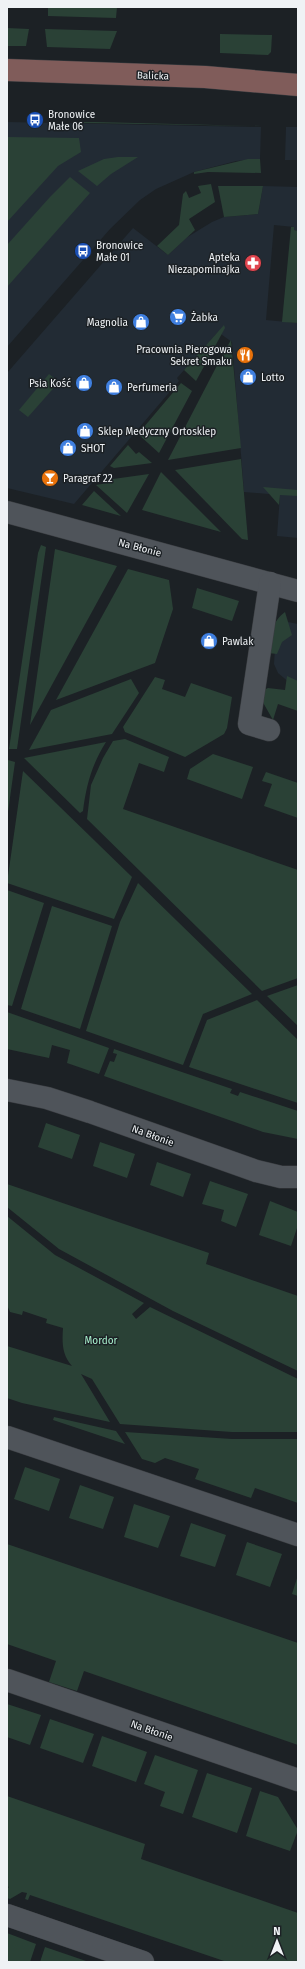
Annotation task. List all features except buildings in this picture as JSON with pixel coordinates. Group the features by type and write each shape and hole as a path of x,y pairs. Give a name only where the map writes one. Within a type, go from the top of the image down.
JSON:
{"street":[{"name":"Balicka","path":"7,70 205,77 298,85"},
{"name":"Na Błonie","path":"8,518 298,591"},
{"path":"269,730 249,724 270,583"},
{"name":"Na Błonie","path":"7,1090 47,1098 256,1172 281,1177 298,1177"},
{"path":"7,1437 298,1535"},
{"name":"Na Błonie","path":"7,1680 298,1780"},
{"path":"7,1915 143,1962"}],"shaded area":[{"path":"7,122 261,127 260,159 236,161 194,172 156,189 140,200 110,229 7,347"},
{"path":"286,127 298,127 298,160 285,160"},
{"path":"263,186 298,187 298,231 294,230 294,227 274,225 266,320 298,323 298,538 277,536 280,495 244,492 232,342 218,332 177,378 179,381 74,504 7,488 7,373 133,228 168,255 186,238 212,222 224,217 258,214"},
{"path":"288,622 298,624 298,684 290,683 278,673 274,664 275,648"}],"green space":[{"path":"48,7 117,7 116,18 48,16"},
{"path":"7,28 29,29 26,46 7,46"},
{"path":"45,29 117,31 110,49 47,47"},
{"path":"220,34 272,35 271,52 268,55 220,53"},
{"path":"96,122 261,126 84,123"},
{"path":"7,137 79,138 81,152 58,166 7,222"},
{"path":"138,157 111,174 97,186 78,171 104,159"},
{"path":"248,159 260,159 261,173 208,172 194,174 194,172"},
{"path":"70,177 90,193 7,287 7,245"},
{"path":"211,184 215,202 189,219 195,230 168,255 157,246 179,225 183,194 186,191 189,198 201,193 198,186"},
{"path":"218,186 263,186 258,214 224,217"},
{"path":"291,227 294,227 294,230 298,231 298,323 282,322"},
{"path":"224,325 225,328 196,381 184,370"},
{"path":"231,340 241,448 168,460 224,352"},
{"path":"49,374 59,382 28,417 19,410"},
{"path":"181,383 192,391 159,453 138,434"},
{"path":"128,445 136,454 139,452 152,463 114,468 110,466"},
{"path":"241,459 248,540 242,539 175,470"},
{"path":"161,472 221,532 142,510"},
{"path":"149,474 127,513 96,485 113,482 113,479"},
{"path":"263,487 298,490 298,496 280,495 279,505"},
{"path":"94,491 121,516 82,505"},
{"path":"41,545 46,547 17,749 9,749 38,553"},
{"path":"55,549 117,566 30,725"},
{"path":"128,569 169,580 173,609 155,663 56,700"},
{"path":"197,588 239,601 232,621 192,608"},
{"path":"285,612 292,635 282,642 277,654 268,653 274,625 280,616"},
{"path":"287,676 298,681 298,711 278,704 273,720 261,699 262,691 268,688 285,690"},
{"path":"155,677 165,680 162,689 185,697 191,683 232,697 227,728 224,734 185,757 125,732 123,727"},
{"path":"131,679 139,693 112,734 29,750 51,710"},
{"path":"125,739 169,757 164,772 139,763 123,809 298,870 298,978 262,991 87,819 91,785 103,758 113,741"},
{"path":"106,742 93,767 83,811 80,813 24,758"},
{"path":"213,754 253,767 242,799 187,779 190,769"},
{"path":"8,760 15,762 7,819 7,765"},
{"path":"23,771 132,877 114,919 7,883"},
{"path":"266,772 298,783 298,818 264,806 272,784 262,781"},
{"path":"138,883 252,994 203,1014 183,1065 86,1031 120,922"},
{"path":"7,890 44,903 12,1006 7,1005"},
{"path":"52,906 112,926 80,1029 21,1009"},
{"path":"298,985 298,1026 267,996"},
{"path":"257,1000 298,1040 298,1103 189,1067 207,1020"},
{"path":"7,1012 109,1048 99,1074 67,1063 70,1050 52,1045 49,1058 7,1049"},
{"path":"114,1049 232,1089 230,1093 238,1096 240,1092 298,1111 298,1139 263,1132 104,1076 110,1061 114,1062 117,1054 113,1053"},
{"path":"46,1123 80,1135 72,1159 38,1147"},
{"path":"100,1142 135,1154 127,1178 93,1166"},
{"path":"157,1162 191,1174 183,1197 150,1185"},
{"path":"210,1181 248,1194 236,1227 221,1221 224,1210 202,1204"},
{"path":"7,1184 209,1253 206,1264 298,1296 298,1371 173,1311 59,1249 7,1207"},
{"path":"270,1201 298,1212 298,1225 291,1246 259,1235"},
{"name":"Mordor","path":"7,1216 55,1255 144,1303 132,1314 136,1319 150,1307 298,1379 298,1432 232,1432 120,1424 92,1379 81,1374 110,1422 22,1403 7,1398 7,1346 72,1366 64,1353 63,1328 46,1323 47,1319 23,1311 22,1315 10,1312 7,1305"},
{"path":"54,1417 116,1431 125,1444 53,1420"},
{"path":"125,1432 232,1439 298,1439 298,1503 255,1488 251,1498 195,1479 199,1469 165,1458 155,1463 142,1459"},
{"path":"25,1467 60,1479 49,1511 14,1499"},
{"path":"80,1485 114,1497 103,1529 69,1518"},
{"path":"134,1504 170,1516 158,1548 124,1537"},
{"path":"191,1523 226,1535 215,1567 180,1556"},
{"path":"247,1542 282,1554 270,1587 236,1575"},
{"path":"7,1544 298,1643 298,1745 84,1671 77,1691 49,1682 56,1661 7,1644"},
{"path":"298,1575 298,1596 292,1594"},
{"path":"7,1704 41,1715 30,1745 7,1737"},
{"path":"50,1719 94,1734 83,1763 40,1748"},
{"path":"102,1736 147,1752 136,1782 92,1766"},
{"path":"155,1755 198,1770 183,1814 160,1806 165,1792 144,1784"},
{"path":"207,1773 252,1788 237,1833 192,1817"},
{"path":"260,1791 278,1797 298,1830 290,1851 246,1836"},
{"path":"7,1796 145,1844 141,1859 298,1913 298,1962 227,1962 30,1895 28,1900 25,1899 27,1893 22,1892 10,1899 7,1898 7,1889 9,1887 7,1886"},
{"path":"7,1933 36,1944 30,1962 7,1962"},
{"path":"45,1947 89,1962 40,1962"}],"place":[{"name":"Bronowice Małe 06","path":"35,120"},
{"name":"Bronowice Małe 01","path":"83,251"},
{"name":"Apteka Niezapominajka","path":"253,263"},
{"name":"Żabka","path":"178,317"},
{"name":"Magnolia","path":"141,322"},
{"name":"Pracownia Pierogowa Sekret Smaku","path":"245,355"},
{"name":"Lotto","path":"248,377"},
{"name":"Psia Kość","path":"84,383"},
{"name":"Perfumeria","path":"114,387"},
{"name":"Sklep Medyczny Ortosklep","path":"85,431"},
{"name":"SHOT","path":"68,448"},
{"name":"Paragraf 22","path":"50,478"},
{"name":"Pawlak","path":"209,641"}]}
